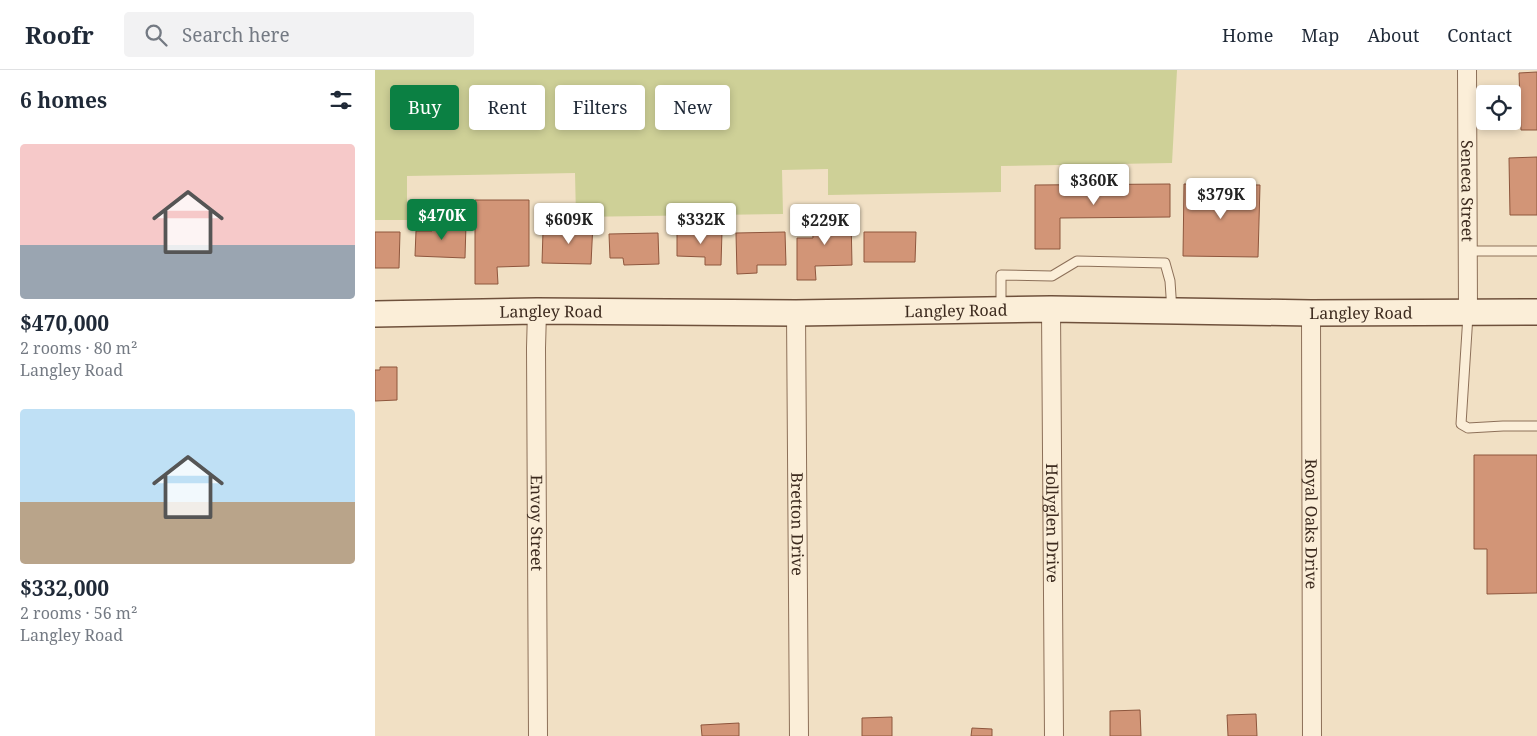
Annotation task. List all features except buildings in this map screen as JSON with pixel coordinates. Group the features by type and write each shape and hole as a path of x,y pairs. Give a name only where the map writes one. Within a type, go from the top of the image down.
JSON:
{"street":[{"name":"Seneca Street","path":"1467,70 1468,312"},
{"name":"Langley Road","path":"375,314 537,311 796,313 1051,309 1537,312"},
{"name":"Hollyglen Drive","path":"1051,309 1054,736"},
{"name":"Envoy Street","path":"537,311 538,736"},
{"name":"Royal Oaks Drive","path":"1311,312 1313,736"},
{"name":"Bretton Drive","path":"796,313 799,736"}],"lane":[{"path":"1467,251 1537,251"},
{"path":"1001,310 1001,275 1052,276 1077,261 1165,263 1170,281 1172,311"},
{"path":"1468,312 1461,424 1468,428 1537,426"}],"green space":[{"path":"375,70 1177,70 1172,163 1001,166 1001,192 828,195 828,169 782,170 783,214 576,217 575,173 407,176 407,220 375,220"}]}
